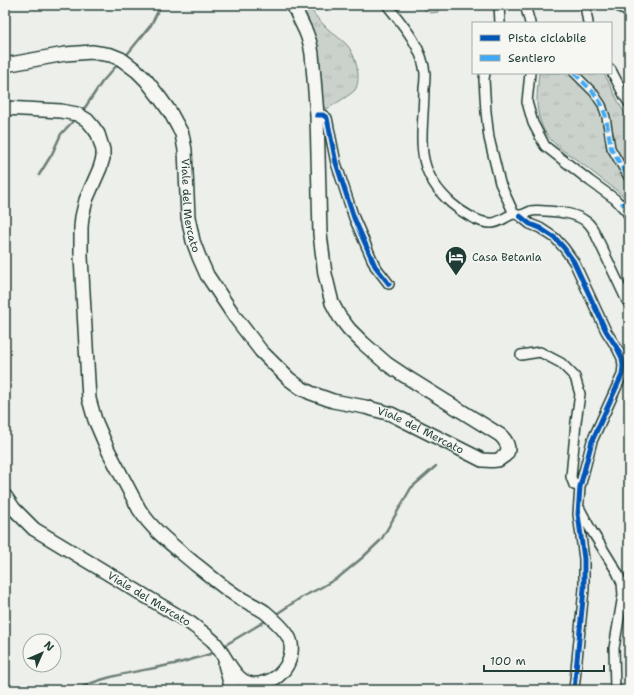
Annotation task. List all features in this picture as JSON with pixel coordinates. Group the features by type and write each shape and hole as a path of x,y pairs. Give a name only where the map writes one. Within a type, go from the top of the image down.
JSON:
{"main road":[{"name":"Viale del Mercato","path":"5,65 65,54 92,52 111,55 121,59 137,71 146,80 170,112 182,134 185,150 188,218 193,242 199,257 207,275 234,317 261,351 289,379 311,393 333,401 391,414 482,460 499,460 506,454 508,447 506,440 387,364 349,329 339,316 332,303 324,267 320,234 318,115 310,43 293,5"},
{"name":"Viale del Mercato","path":"5,108 61,111 77,114 87,120 98,134 103,150 103,158 86,200 81,227 81,257 88,399 95,420 108,450 139,509 157,532 232,593 265,612 289,637 292,647 286,668 263,686 259,684 245,688 214,642 190,623 34,529 14,509 5,496"},
{"path":"222,654 232,690"}],"street":[{"path":"387,5 409,33 418,49 423,63 425,73 422,154 429,175 435,185 452,204 471,217 483,222 492,223 531,211 563,212 579,217 588,222 594,231 629,303"},
{"path":"499,5 500,22"},
{"path":"525,5 530,22"},
{"path":"585,5 588,22"},
{"path":"616,5 629,13"},
{"path":"612,72 629,103"},
{"path":"485,74 485,105 489,138 500,183 517,215 554,238 564,248 574,262 606,331 622,358 622,375 592,441 580,488 578,514 584,559 584,589 574,690"},
{"path":"530,74 527,102 533,123 545,146 590,181 625,205 629,216"},
{"path":"575,74 594,93 602,105 606,117 611,148 629,179"},
{"path":"318,115 324,115 327,118 336,163 354,218 376,266 390,284"},
{"path":"521,355 540,352 561,363 575,377 580,394 571,477 574,485 580,488"},
{"path":"579,507 617,572 622,584 623,595 614,648 615,690"}],"green space":[{"path":"299,5 308,5 325,27 347,45 356,61 358,77 355,90 327,109 320,105 319,58 311,30"},
{"path":"417,5 437,5 438,12 431,13"},
{"path":"539,74 604,74 629,120 629,203 617,191 558,147 548,137 541,124 537,105"}],"waterway":[{"path":"125,57 151,25 161,5"},
{"path":"82,112 102,82 119,63"},
{"path":"39,175 52,154 61,134 76,118"},
{"path":"275,615 302,597 339,577 362,558 381,540 411,488 436,466"},
{"path":"222,647 267,620"},
{"path":"76,690 110,677 184,662 210,654 216,650"}],"marked path":[{"path":"575,74 594,93 602,105 606,117 611,148 629,179"},
{"path":"621,205 624,203 629,204"}],"cycle path":[{"path":"317,115 323,115 327,118 336,163 354,218 375,266 389,284"},
{"path":"520,216 530,224 540,228 555,238 574,262 606,331 622,358 623,366 622,375 592,441 580,487 578,514 584,559 584,589 574,690"}],"place":[{"name":"Casa Betania","path":"456,276"}]}
